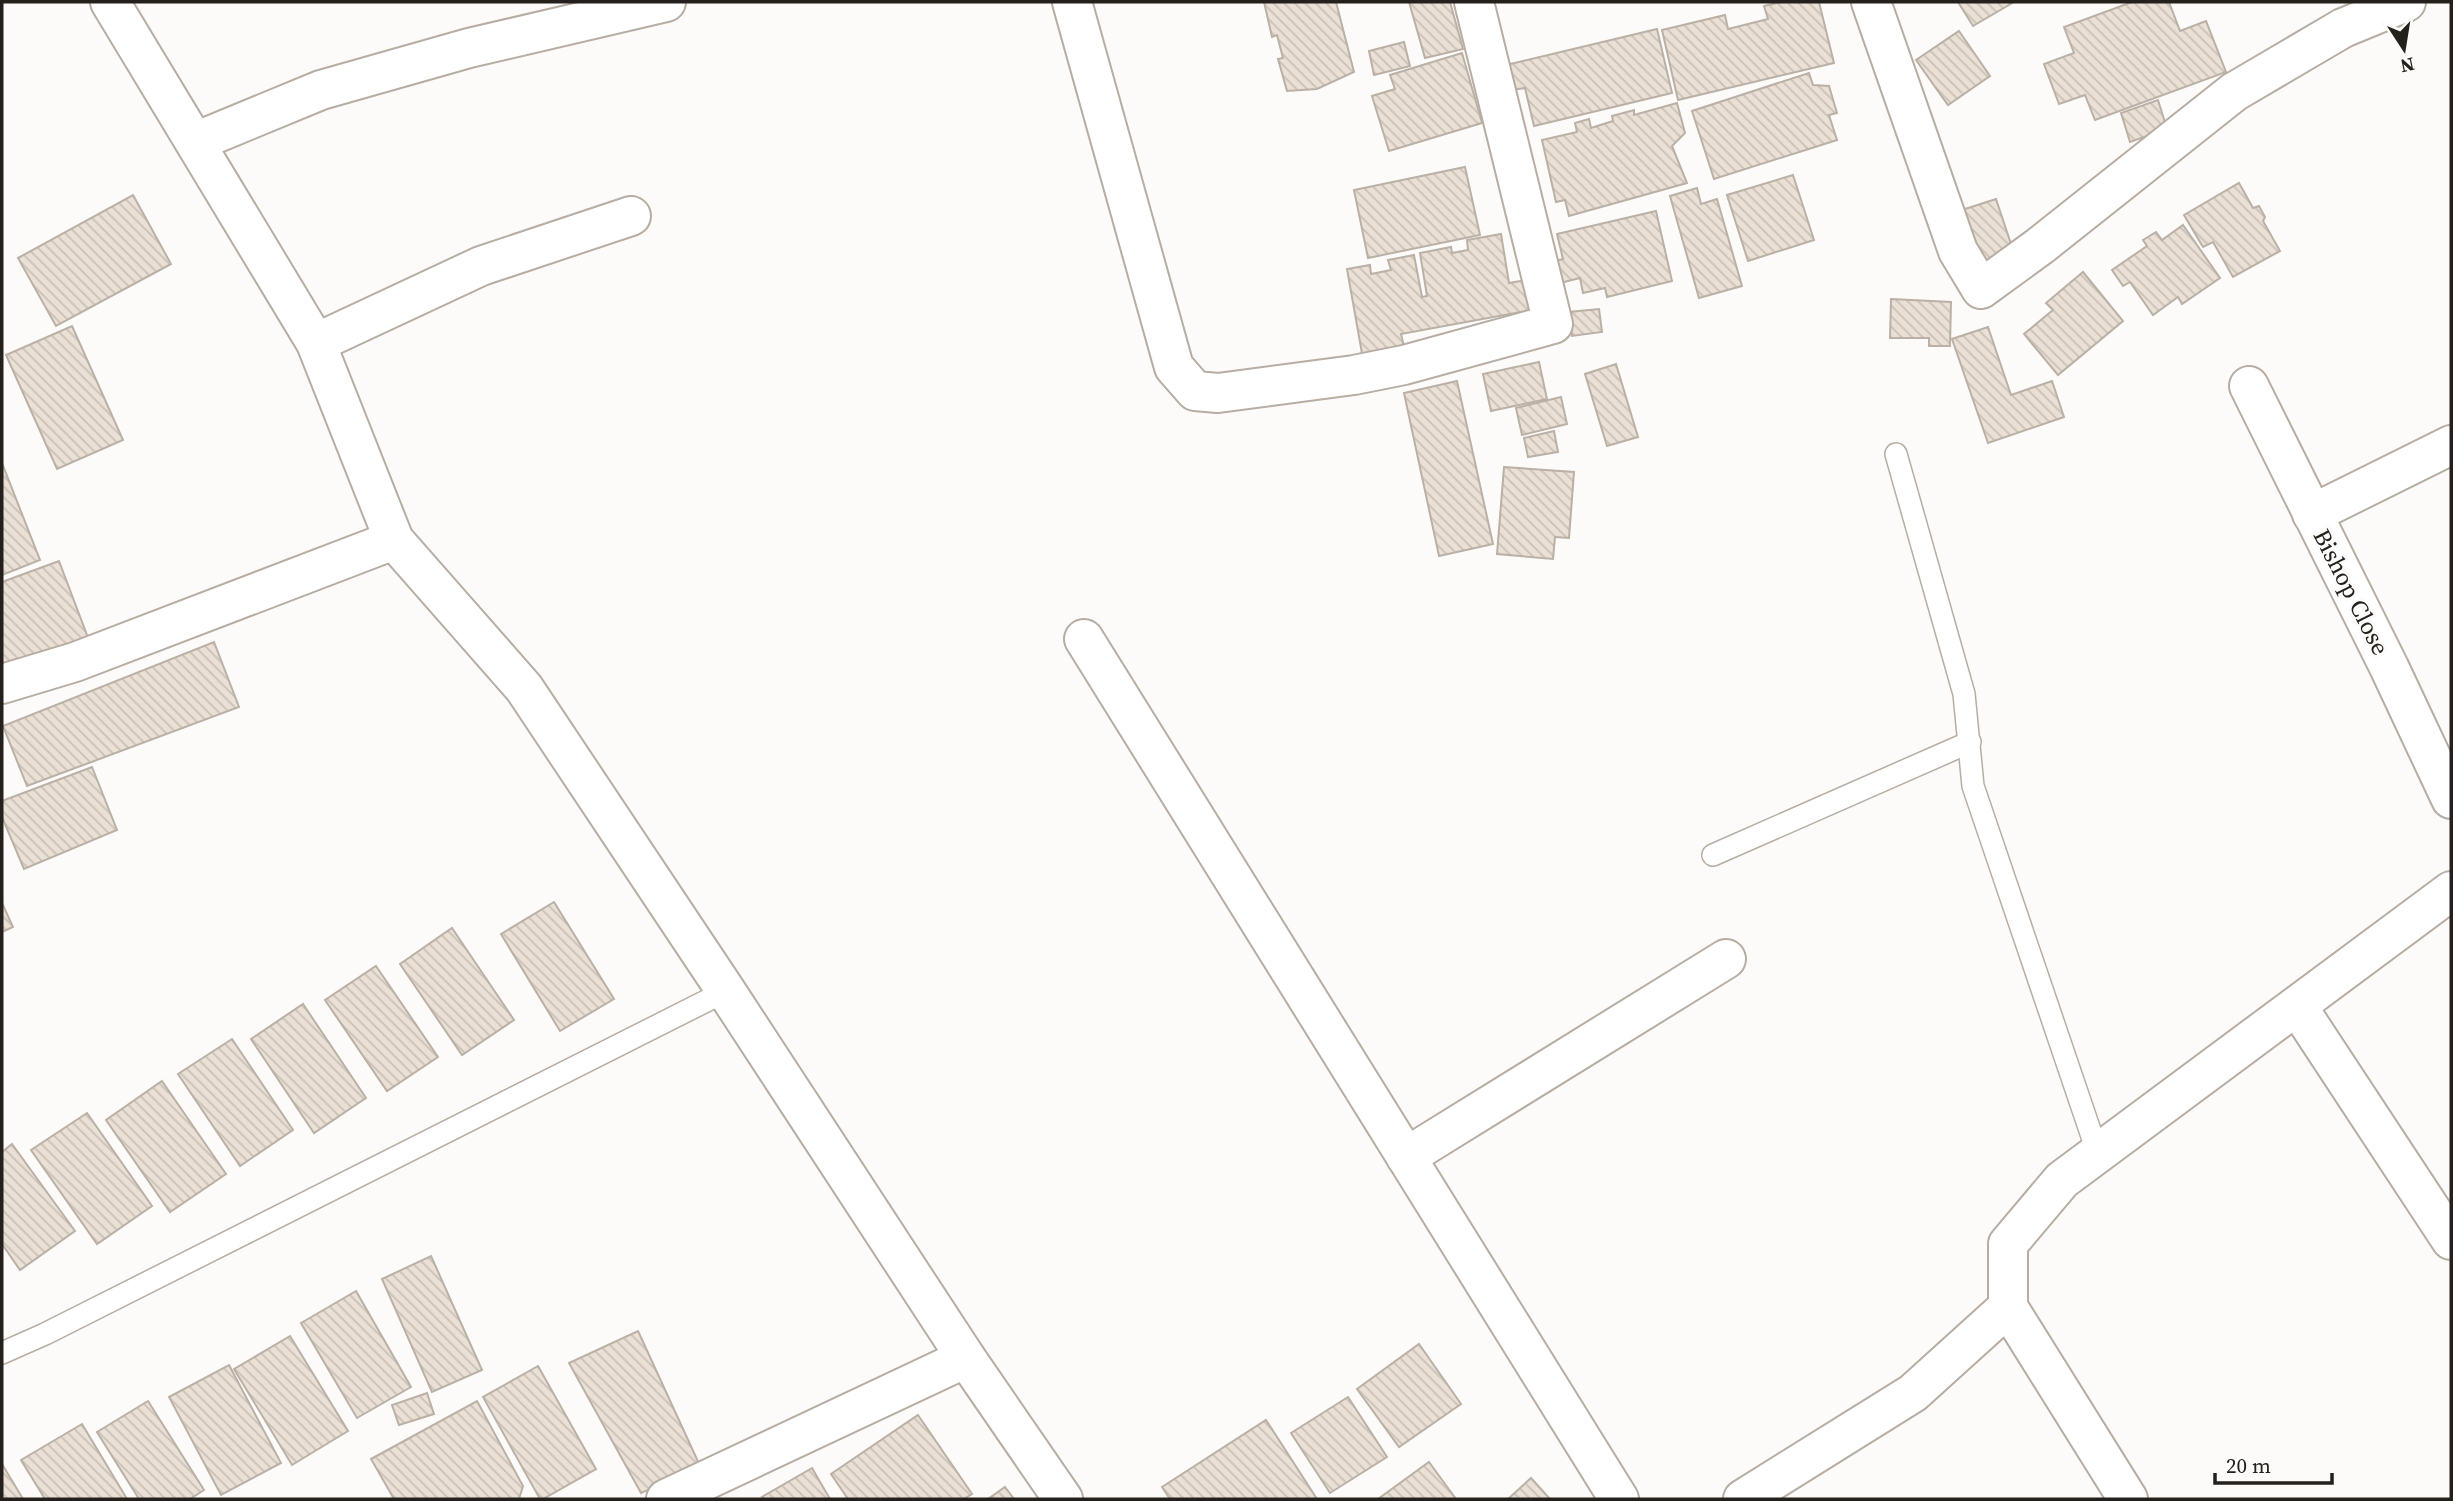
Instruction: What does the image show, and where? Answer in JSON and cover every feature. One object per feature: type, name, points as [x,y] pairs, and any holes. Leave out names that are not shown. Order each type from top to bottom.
[{"type":"street","points":[[110,2],[317,343],[394,540],[524,688],[966,1358],[1063,1499]]},
{"type":"street","points":[[195,142],[321,90],[469,48],[666,2]]},
{"type":"street","points":[[1072,2],[1174,367],[1195,391],[1218,393],[1404,366],[1553,324],[1474,2]]},
{"type":"street","points":[[1871,2],[1958,251],[1981,289],[2040,246],[2234,92],[2343,28],[2406,2]]},
{"type":"street","points":[[317,343],[481,266],[631,216]]},
{"type":"street","name":"Bishop Close","points":[[2249,386],[2389,667],[2451,799]]},
{"type":"street","points":[[2312,514],[2451,445]]},
{"type":"street","points":[[2,684],[75,662],[394,540]]},
{"type":"street","points":[[1084,639],[1619,1499]]},
{"type":"street","points":[[2128,1499],[2008,1307],[2008,1244],[2062,1180],[2451,891]]},
{"type":"street","points":[[1406,1157],[1726,959]]},
{"type":"street","points":[[2297,1006],[2451,1240]]},
{"type":"street","points":[[1743,1499],[1913,1392],[2008,1307]]},
{"type":"street","points":[[666,1499],[966,1358]]},
{"type":"lane","points":[[1896,454],[1964,694],[1973,786],[2098,1154]]},
{"type":"lane","points":[[1713,855],[1970,741]]},
{"type":"lane","points":[[2,1353],[117,1299],[726,991]]},
{"type":"building","points":[[1264,2],[1336,2],[1354,72],[1317,89],[1287,91],[1278,59],[1283,58],[1277,35],[1272,37]]},
{"type":"building","points":[[1409,2],[1450,2],[1463,49],[1425,58]]},
{"type":"building","points":[[1781,2],[1819,2],[1834,63],[1678,100],[1662,30],[1725,15],[1728,29],[1768,19],[1764,6]]},
{"type":"building","points":[[1958,2],[2014,2],[1973,26]]},
{"type":"building","points":[[2132,2],[2169,2],[2180,31],[2206,21],[2226,72],[2095,120],[2085,95],[2059,104],[2044,64],[2074,53],[2064,27]]},
{"type":"building","points":[[1657,29],[1672,93],[1534,126],[1525,88],[1512,90],[1506,65]]},
{"type":"building","points":[[1959,31],[1990,76],[1948,105],[1916,60]]},
{"type":"building","points":[[1404,42],[1410,66],[1374,75],[1369,51]]},
{"type":"building","points":[[1462,53],[1482,123],[1389,151],[1372,96],[1395,89],[1390,75]]},
{"type":"building","points":[[1809,73],[1813,85],[1829,86],[1837,113],[1829,115],[1837,140],[1714,179],[1692,111]]},
{"type":"building","points":[[2158,100],[2167,129],[2130,142],[2121,113]]},
{"type":"building","points":[[1677,103],[1685,133],[1672,146],[1687,183],[1569,216],[1565,200],[1556,202],[1542,140],[1577,132],[1575,123],[1589,119],[1591,128],[1613,121],[1612,116],[1634,110],[1634,115]]},
{"type":"building","points":[[1465,167],[1480,235],[1368,258],[1354,190]]},
{"type":"building","points":[[1793,175],[1814,240],[1748,261],[1727,195]]},
{"type":"building","points":[[2239,183],[2253,208],[2259,206],[2265,217],[2263,221],[2280,251],[2233,277],[2213,242],[2203,247],[2184,215]]},
{"type":"building","points":[[1697,188],[1701,204],[1717,199],[1742,286],[1699,298],[1670,196]]},
{"type":"building","points":[[133,195],[171,264],[56,326],[18,258]]},
{"type":"building","points":[[1996,199],[2015,256],[1980,267],[1962,210]]},
{"type":"building","points":[[1656,211],[1672,281],[1607,297],[1605,288],[1583,293],[1580,278],[1560,283],[1555,261],[1563,259],[1557,234]]},
{"type":"building","points":[[2183,225],[2220,278],[2182,304],[2178,297],[2153,315],[2130,282],[2123,286],[2112,270],[2147,246],[2143,240],[2156,232],[2162,240]]},
{"type":"building","points":[[1501,234],[1509,283],[1526,280],[1531,310],[1401,334],[1405,351],[1363,359],[1347,269],[1370,265],[1371,274],[1391,270],[1388,260],[1414,255],[1422,297],[1427,296],[1420,253],[1451,247],[1452,253],[1468,250],[1467,240]]},
{"type":"building","points":[[2083,272],[2123,321],[2058,375],[2024,334],[2053,310],[2046,303]]},
{"type":"building","points":[[1891,299],[1951,302],[1950,346],[1929,346],[1929,338],[1890,338]]},
{"type":"building","points":[[1599,309],[1602,332],[1572,336],[1569,312]]},
{"type":"building","points":[[72,326],[123,440],[57,469],[6,355]]},
{"type":"building","points":[[1988,327],[2011,395],[2052,381],[2064,417],[1988,443],[1952,339]]},
{"type":"building","points":[[1539,362],[1547,399],[1491,411],[1483,374]]},
{"type":"building","points":[[1616,364],[1638,437],[1607,446],[1585,374]]},
{"type":"building","points":[[1457,381],[1493,544],[1439,556],[1404,393]]},
{"type":"building","points":[[1561,397],[1567,424],[1522,435],[1516,408]]},
{"type":"building","points":[[1554,431],[1558,452],[1528,457],[1524,438]]},
{"type":"building","points":[[2,463],[40,560],[2,575]]},
{"type":"building","points":[[1504,467],[1574,472],[1569,538],[1555,537],[1553,559],[1497,554]]},
{"type":"building","points":[[59,561],[90,643],[7,676],[2,662],[2,582]]},
{"type":"building","points":[[214,642],[239,707],[27,786],[3,726]]},
{"type":"building","points":[[92,767],[117,830],[24,869],[2,817],[2,801]]},
{"type":"building","points":[[554,902],[614,999],[560,1031],[501,934]]},
{"type":"building","points":[[2,903],[13,927],[2,932]]},
{"type":"building","points":[[452,928],[514,1020],[462,1055],[400,964]]},
{"type":"building","points":[[376,966],[438,1057],[387,1091],[325,1000]]},
{"type":"building","points":[[303,1004],[366,1098],[314,1133],[251,1039]]},
{"type":"building","points":[[232,1039],[293,1130],[240,1166],[178,1074]]},
{"type":"building","points":[[162,1081],[226,1174],[170,1212],[106,1120]]},
{"type":"building","points":[[87,1113],[152,1206],[97,1244],[31,1150]]},
{"type":"building","points":[[12,1144],[75,1231],[20,1270],[2,1244],[2,1152]]},
{"type":"building","points":[[431,1256],[482,1370],[432,1392],[382,1279]]},
{"type":"building","points":[[356,1291],[411,1387],[357,1418],[301,1323]]},
{"type":"building","points":[[638,1331],[701,1468],[641,1493],[569,1363]]},
{"type":"building","points":[[290,1336],[348,1431],[292,1465],[234,1369]]},
{"type":"building","points":[[1419,1344],[1461,1404],[1399,1447],[1357,1389]]},
{"type":"building","points":[[229,1365],[281,1463],[221,1495],[169,1397]]},
{"type":"building","points":[[538,1366],[596,1469],[543,1499],[540,1499],[483,1397]]},
{"type":"building","points":[[427,1393],[434,1414],[399,1425],[392,1405]]},
{"type":"building","points":[[1348,1397],[1387,1457],[1330,1493],[1291,1433]]},
{"type":"building","points":[[148,1401],[204,1490],[190,1499],[139,1499],[97,1432]]},
{"type":"building","points":[[477,1401],[523,1486],[519,1499],[394,1499],[371,1459]]},
{"type":"building","points":[[918,1415],[972,1494],[964,1499],[848,1499],[831,1474]]},
{"type":"building","points":[[1266,1420],[1317,1499],[1170,1499],[1162,1487]]},
{"type":"building","points":[[82,1424],[127,1499],[45,1499],[21,1460]]},
{"type":"building","points":[[1429,1462],[1456,1499],[1378,1499]]},
{"type":"building","points":[[2,1464],[23,1499],[2,1499]]},
{"type":"building","points":[[812,1468],[830,1499],[762,1497]]},
{"type":"building","points":[[1531,1478],[1550,1499],[1508,1499]]},
{"type":"building","points":[[1005,1487],[1014,1499],[988,1499]]}]
